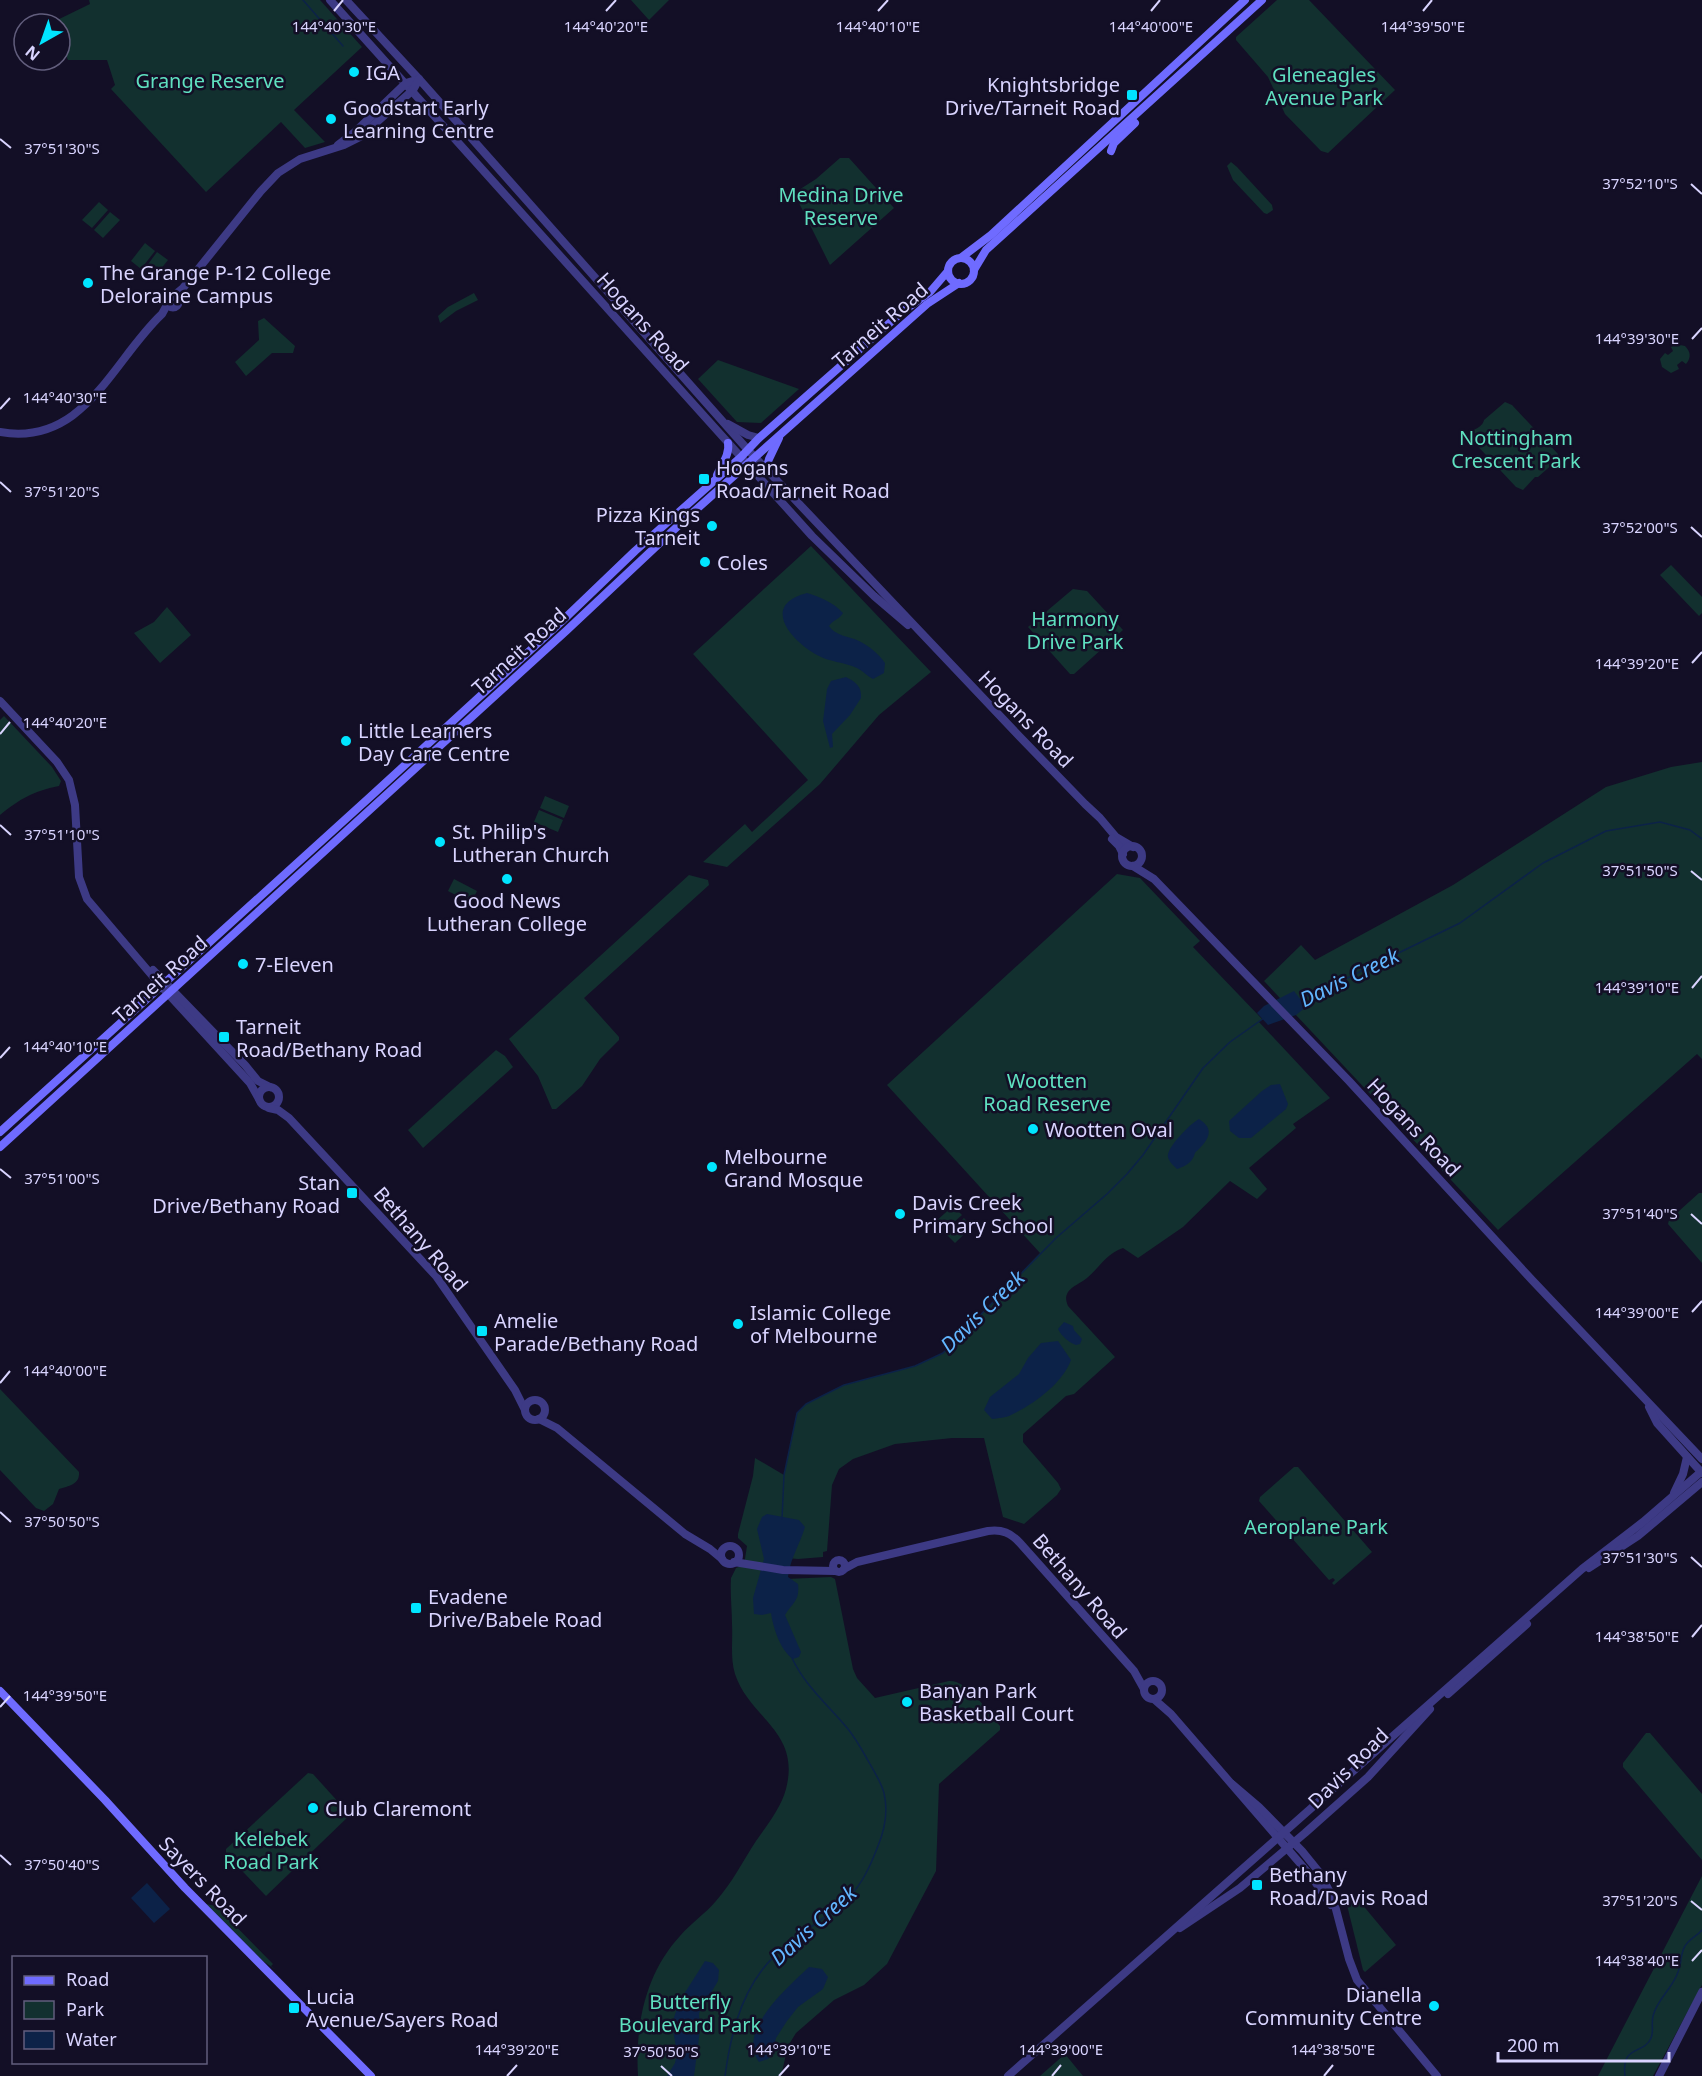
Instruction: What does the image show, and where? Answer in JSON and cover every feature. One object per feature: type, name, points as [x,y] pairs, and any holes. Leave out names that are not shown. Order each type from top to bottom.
[{"type":"main road","points":[[1245,0],[1175,71],[1144,107],[986,250],[974,270],[974,275],[969,280],[959,284],[951,279],[948,270],[952,261],[962,257],[991,235],[1095,138],[1175,71],[1208,49],[1262,0]]},
{"type":"main road","points":[[1111,151],[1114,143],[1137,121],[1144,107]]},
{"type":"main road","points":[[1095,138],[1102,145]]},
{"type":"main road","points":[[962,257],[970,261],[974,270]]},
{"type":"main road","name":"Tarneit Road","points":[[0,1133],[370,797],[759,438],[902,312],[930,292],[948,270]]},
{"type":"main road","name":"Tarneit Road","points":[[0,1147],[566,631],[680,524],[927,304],[959,284]]},
{"type":"main road","points":[[766,470],[781,435]]},
{"type":"main road","points":[[716,478],[729,450],[728,443]]},
{"type":"main road","points":[[0,1133],[11,1127],[45,1096],[54,1097]]},
{"type":"main road","name":"Sayers Road","points":[[0,1684],[15,1705]]},
{"type":"main road","name":"Sayers Road","points":[[0,1691],[185,1888],[371,2076]]},
{"type":"street","name":"Hogans Road","points":[[330,0],[812,536],[943,656]]},
{"type":"street","name":"Hogans Road","points":[[346,0],[766,470],[1118,839],[1133,846]]},
{"type":"street","points":[[0,432],[34,433],[57,426],[74,415],[89,402],[173,302],[278,172],[300,159],[344,145],[360,137],[406,83],[419,79]]},
{"type":"street","points":[[377,117],[413,90],[419,79]]},
{"type":"street","points":[[560,255],[569,248]]},
{"type":"street","points":[[722,420],[748,435],[759,438]]},
{"type":"street","points":[[789,493],[797,507],[815,527],[815,533],[812,536]]},
{"type":"street","points":[[861,583],[876,585]]},
{"type":"street","points":[[0,701],[57,762],[68,777],[75,805],[78,868],[83,892],[94,909],[250,1083],[262,1105],[269,1108],[277,1104],[280,1099],[278,1092],[255,1079],[170,992]]},
{"type":"street","name":"Hogans Road","points":[[1085,804],[1123,854]]},
{"type":"street","points":[[1133,846],[1140,850],[1142,858],[1133,866],[1125,862],[1123,854],[1127,848],[1133,846]]},
{"type":"street","name":"Hogans Road","points":[[1142,858],[1154,879],[1307,1038],[1702,1458]]},
{"type":"street","name":"Hogans Road","points":[[1133,866],[1154,879]]},
{"type":"street","points":[[259,1099],[261,1090],[270,1087]]},
{"type":"street","name":"Bethany Road","points":[[280,1099],[289,1118]]},
{"type":"street","name":"Bethany Road","points":[[269,1108],[278,1110],[289,1118],[430,1269],[515,1390],[525,1410]]},
{"type":"street","name":"Bethany Road","points":[[515,1390],[532,1400]]},
{"type":"street","points":[[557,1428],[540,1401],[532,1400],[527,1404],[525,1410],[530,1418],[539,1419],[557,1428],[685,1534],[728,1563],[802,1571],[834,1567],[840,1572],[845,1565],[842,1560],[836,1560],[834,1567]]},
{"type":"street","name":"Hogans Road","points":[[1645,1400],[1657,1423],[1702,1472]]},
{"type":"street","points":[[539,1419],[545,1410]]},
{"type":"street","points":[[1672,1497],[1683,1474],[1687,1457]]},
{"type":"street","name":"Davis Road","points":[[1008,2076],[1604,1550],[1643,1522],[1702,1472]]},
{"type":"street","name":"Davis Road","points":[[1571,1581],[1638,1536],[1702,1482]]},
{"type":"street","points":[[1694,1489],[1702,1492]]},
{"type":"street","name":"Bethany Road","points":[[844,1569],[857,1562],[988,1531],[1005,1532],[1020,1543],[1134,1671],[1144,1689]]},
{"type":"street","points":[[710,1549],[732,1546],[753,1564]]},
{"type":"street","points":[[722,1559],[723,1549]]},
{"type":"street","points":[[734,1562],[738,1558],[738,1552]]},
{"type":"street","name":"Bethany Road","points":[[842,1560],[857,1562]]},
{"type":"street","name":"Davis Road","points":[[1162,1941],[1240,1888],[1290,1846],[1360,1784],[1429,1710],[1518,1633],[1545,1604]]},
{"type":"street","name":"Bethany Road","points":[[1134,1671],[1153,1681]]},
{"type":"street","points":[[1171,1714],[1160,1684],[1153,1681],[1147,1683],[1144,1689],[1148,1698],[1155,1700],[1171,1714],[1290,1846],[1317,1883],[1337,1917],[1349,1959],[1361,1988],[1437,2076]]},
{"type":"street","points":[[1155,1700],[1162,1694]]},
{"type":"street","points":[[1659,2076],[1702,1992]]},
{"type":"green space","name":"Grange Reserve","points":[[89,0],[320,0],[362,47],[294,110],[325,142],[305,148],[281,122],[206,192],[111,89],[115,85],[107,60],[72,60],[72,13],[90,4]]},
{"type":"green space","points":[[631,0],[669,0],[649,20]]},
{"type":"green space","name":"Gleneagles Avenue Park","points":[[1277,0],[1309,0],[1395,90],[1328,153],[1321,151],[1285,114],[1268,77],[1236,40],[1236,37]]},
{"type":"green space","name":"Medina Drive Reserve","points":[[840,158],[849,158],[894,208],[830,265],[794,193],[816,179]]},
{"type":"green space","points":[[1231,162],[1272,205],[1273,210],[1267,214],[1264,213],[1233,180],[1227,166]]},
{"type":"green space","points":[[99,202],[108,210],[92,228],[82,220]]},
{"type":"green space","points":[[110,212],[120,220],[103,238],[94,230]]},
{"type":"green space","points":[[145,243],[155,251],[141,269],[131,261]]},
{"type":"green space","points":[[157,252],[168,260],[153,279],[143,271]]},
{"type":"green space","points":[[474,293],[478,300],[456,311],[440,323],[438,316],[448,307]]},
{"type":"green space","points":[[264,318],[295,346],[293,353],[272,353],[246,376],[235,362],[259,340],[258,321]]},
{"type":"green space","points":[[1675,344],[1685,346],[1690,357],[1686,364],[1682,361],[1677,365],[1679,369],[1671,373],[1662,367],[1660,359],[1665,353],[1668,355],[1673,351],[1671,347]]},
{"type":"green space","points":[[718,360],[799,389],[761,423],[737,422],[698,379]]},
{"type":"green space","name":"Nottingham Crescent Park","points":[[1505,402],[1512,405],[1558,454],[1556,461],[1538,477],[1535,477],[1523,490],[1516,487],[1470,438],[1471,431],[1481,426],[1484,420]]},
{"type":"green space","points":[[811,546],[931,672],[879,715],[820,784],[727,867],[703,862],[745,824],[752,832],[808,780],[693,654]]},
{"type":"green space","points":[[1671,565],[1702,597],[1702,613],[1699,616],[1660,575]]},
{"type":"green space","name":"Harmony Drive Park","points":[[1073,589],[1087,591],[1123,630],[1074,674],[1070,674],[1028,627]]},
{"type":"green space","points":[[167,607],[191,635],[160,663],[134,633],[154,622]]},
{"type":"green space","points":[[4,716],[52,767],[61,781],[59,786],[27,796],[0,815],[0,720]]},
{"type":"green space","points":[[1702,762],[1702,1059],[1697,1054],[1498,1230],[1264,981],[1301,945],[1315,960],[1453,885],[1606,787],[1671,767]]},
{"type":"green space","points":[[545,796],[569,806],[564,818],[540,808]]},
{"type":"green space","points":[[539,810],[563,820],[558,832],[534,822]]},
{"type":"green space","points":[[1117,874],[1140,878],[1200,941],[1193,947],[1262,1019],[1259,1022],[1330,1098],[1293,1124],[1296,1128],[1249,1168],[1267,1189],[1257,1199],[1230,1181],[1183,1227],[1138,1258],[1123,1248],[1108,1257],[1087,1278],[1068,1292],[1066,1299],[1068,1306],[1115,1357],[1074,1394],[1066,1396],[1023,1434],[1023,1442],[1061,1489],[1024,1524],[1003,1517],[984,1438],[952,1438],[895,1444],[853,1459],[839,1469],[832,1485],[827,1551],[823,1552],[823,1557],[798,1559],[776,1557],[786,1579],[831,1577],[835,1579],[853,1669],[857,1678],[875,1698],[949,1681],[956,1682],[977,1698],[1000,1726],[1000,1730],[939,1784],[936,1871],[887,1964],[864,1985],[834,2000],[796,2033],[788,2046],[781,2076],[638,2076],[638,2038],[641,2020],[658,1967],[680,1936],[712,1906],[727,1887],[777,1810],[786,1789],[789,1769],[786,1753],[772,1727],[742,1689],[735,1674],[733,1661],[731,1578],[736,1568],[744,1565],[747,1546],[738,1538],[738,1534],[753,1476],[755,1458],[784,1475],[797,1413],[806,1404],[844,1385],[915,1366],[943,1353],[1040,1253],[887,1085]]},
{"type":"green space","points":[[689,875],[708,880],[709,885],[584,998],[619,1037],[619,1040],[600,1059],[582,1086],[556,1109],[552,1109],[538,1076],[509,1039]]},
{"type":"green space","points":[[454,879],[477,891],[471,903],[448,891]]},
{"type":"green space","points":[[496,1050],[505,1056],[513,1067],[423,1148],[408,1130]]},
{"type":"green space","points":[[1699,1193],[1702,1193],[1702,1263],[1668,1224],[1669,1220]]},
{"type":"green space","points":[[953,1206],[962,1215],[944,1231],[935,1222]]},
{"type":"green space","points":[[964,1218],[972,1227],[955,1243],[946,1234]]},
{"type":"green space","points":[[0,1389],[79,1472],[78,1480],[70,1486],[59,1489],[53,1504],[44,1511],[36,1508],[0,1470]]},
{"type":"green space","name":"Aeroplane Park","points":[[1294,1467],[1298,1467],[1372,1552],[1334,1585],[1332,1583],[1335,1580],[1333,1578],[1329,1580],[1259,1501],[1260,1497]]},
{"type":"green space","points":[[1646,1733],[1650,1733],[1702,1794],[1702,1860],[1623,1767],[1623,1763]]},
{"type":"green space","name":"Kelebek Road Park","points":[[308,1773],[313,1774],[350,1815],[266,1896],[226,1854],[226,1849]]},
{"type":"green space","points":[[1702,1876],[1702,1985],[1653,2076],[1598,2076]]},
{"type":"green space","points":[[1356,1897],[1396,1945],[1365,1972],[1347,1905]]},
{"type":"green space","points":[[206,1904],[216,1906],[273,1964],[271,1966],[276,1970],[263,1961]]},
{"type":"green space","points":[[1065,2054],[1083,2076],[1040,2076]]},
{"type":"water","points":[[807,593],[826,600],[843,613],[829,626],[835,632],[859,641],[873,650],[885,663],[884,673],[873,679],[857,668],[817,655],[798,641],[785,623],[783,614],[785,606],[793,599]]},
{"type":"water","points":[[846,677],[858,685],[861,698],[850,715],[832,734],[833,747],[830,748],[823,721],[827,689],[831,681]]},
{"type":"water","points":[[1294,991],[1306,1007],[1296,1015],[1268,1025],[1257,1013],[1264,1006]]},
{"type":"water","points":[[1280,1084],[1288,1104],[1286,1109],[1251,1138],[1239,1138],[1230,1131],[1229,1121],[1262,1091],[1271,1085]]},
{"type":"water","points":[[1199,1119],[1209,1130],[1209,1134],[1190,1162],[1177,1169],[1169,1161],[1168,1153],[1190,1125]]},
{"type":"water","points":[[1064,1322],[1073,1326],[1082,1339],[1080,1344],[1074,1344],[1061,1334],[1058,1329]]},
{"type":"water","points":[[1058,1341],[1071,1360],[1061,1377],[1029,1405],[1009,1416],[992,1419],[984,1410],[990,1397],[1019,1374],[1028,1358],[1041,1343]]},
{"type":"water","points":[[767,1514],[799,1520],[805,1527],[788,1577],[798,1584],[797,1598],[785,1615],[801,1652],[799,1657],[793,1659],[781,1644],[771,1613],[754,1614],[753,1598],[764,1559],[757,1529],[762,1517]]},
{"type":"water","points":[[147,1883],[170,1909],[154,1923],[131,1898]]},
{"type":"water","points":[[705,1961],[713,1963],[719,1970],[718,1981],[699,2013],[700,2030],[694,2076],[667,2076],[675,2063],[677,2053],[672,2024],[679,2002]]},
{"type":"water","points":[[809,1967],[822,1969],[828,1977],[823,1989],[798,2007],[776,2038],[772,2054],[768,2059],[759,2062],[754,2050],[754,2037],[759,2024],[778,1998]]},
{"type":"waterway","points":[[303,0],[343,46]]},
{"type":"waterway","name":"Davis Creek","points":[[1300,999],[1460,923],[1543,863],[1606,831],[1660,822],[1690,830],[1702,839]]},
{"type":"waterway","name":"Davis Creek","points":[[782,1519],[784,1475],[797,1413],[806,1404],[844,1385],[915,1366],[943,1353],[1056,1238],[1127,1174],[1143,1155],[1203,1068],[1230,1042],[1264,1018]]},
{"type":"waterway","name":"Davis Creek","points":[[725,2076],[737,2020],[754,1982],[771,1959],[854,1892],[872,1860],[885,1820],[885,1799],[878,1778],[854,1737],[810,1687],[792,1658]]},
{"type":"waterway","points":[[1625,2076],[1626,2059],[1648,2043],[1651,2038],[1655,2010],[1676,1978],[1685,1946],[1702,1930]]},
{"type":"place","name":"IGA","points":[[354,72]]},
{"type":"place","name":"Knightsbridge Drive/Tarneit Road","points":[[1132,95]]},
{"type":"place","name":"Goodstart Early Learning Centre","points":[[331,119]]},
{"type":"place","name":"The Grange P-12 College Deloraine Campus","points":[[88,283]]},
{"type":"place","name":"Hogans Road/Tarneit Road","points":[[704,479]]},
{"type":"place","name":"Pizza Kings Tarneit","points":[[712,526]]},
{"type":"place","name":"Coles","points":[[705,562]]},
{"type":"place","name":"Little Learners Day Care Centre","points":[[346,741]]},
{"type":"place","name":"St. Philip's Lutheran Church","points":[[440,842]]},
{"type":"place","name":"Good News Lutheran College","points":[[507,879]]},
{"type":"place","name":"7-Eleven","points":[[243,964]]},
{"type":"place","name":"Tarneit Road/Bethany Road","points":[[224,1037]]},
{"type":"place","name":"Wootten Oval","points":[[1033,1129]]},
{"type":"place","name":"Melbourne Grand Mosque","points":[[712,1167]]},
{"type":"place","name":"Stan Drive/Bethany Road","points":[[352,1193]]},
{"type":"place","name":"Davis Creek Primary School","points":[[900,1214]]},
{"type":"place","name":"Islamic College of Melbourne","points":[[738,1324]]},
{"type":"place","name":"Amelie Parade/Bethany Road","points":[[482,1331]]},
{"type":"place","name":"Evadene Drive/Babele Road","points":[[416,1608]]},
{"type":"place","name":"Banyan Park Basketball Court","points":[[907,1702]]},
{"type":"place","name":"Club Claremont","points":[[313,1808]]},
{"type":"place","name":"Bethany Road/Davis Road","points":[[1257,1885]]},
{"type":"place","name":"Dianella Community Centre","points":[[1434,2006]]},
{"type":"place","name":"Lucia Avenue/Sayers Road","points":[[294,2008]]},
{"type":"park label","name":"Wootten Road Reserve","points":[[1047,1092]]},
{"type":"park label","name":"Butterfly Boulevard Park","points":[[690,2012]]}]
